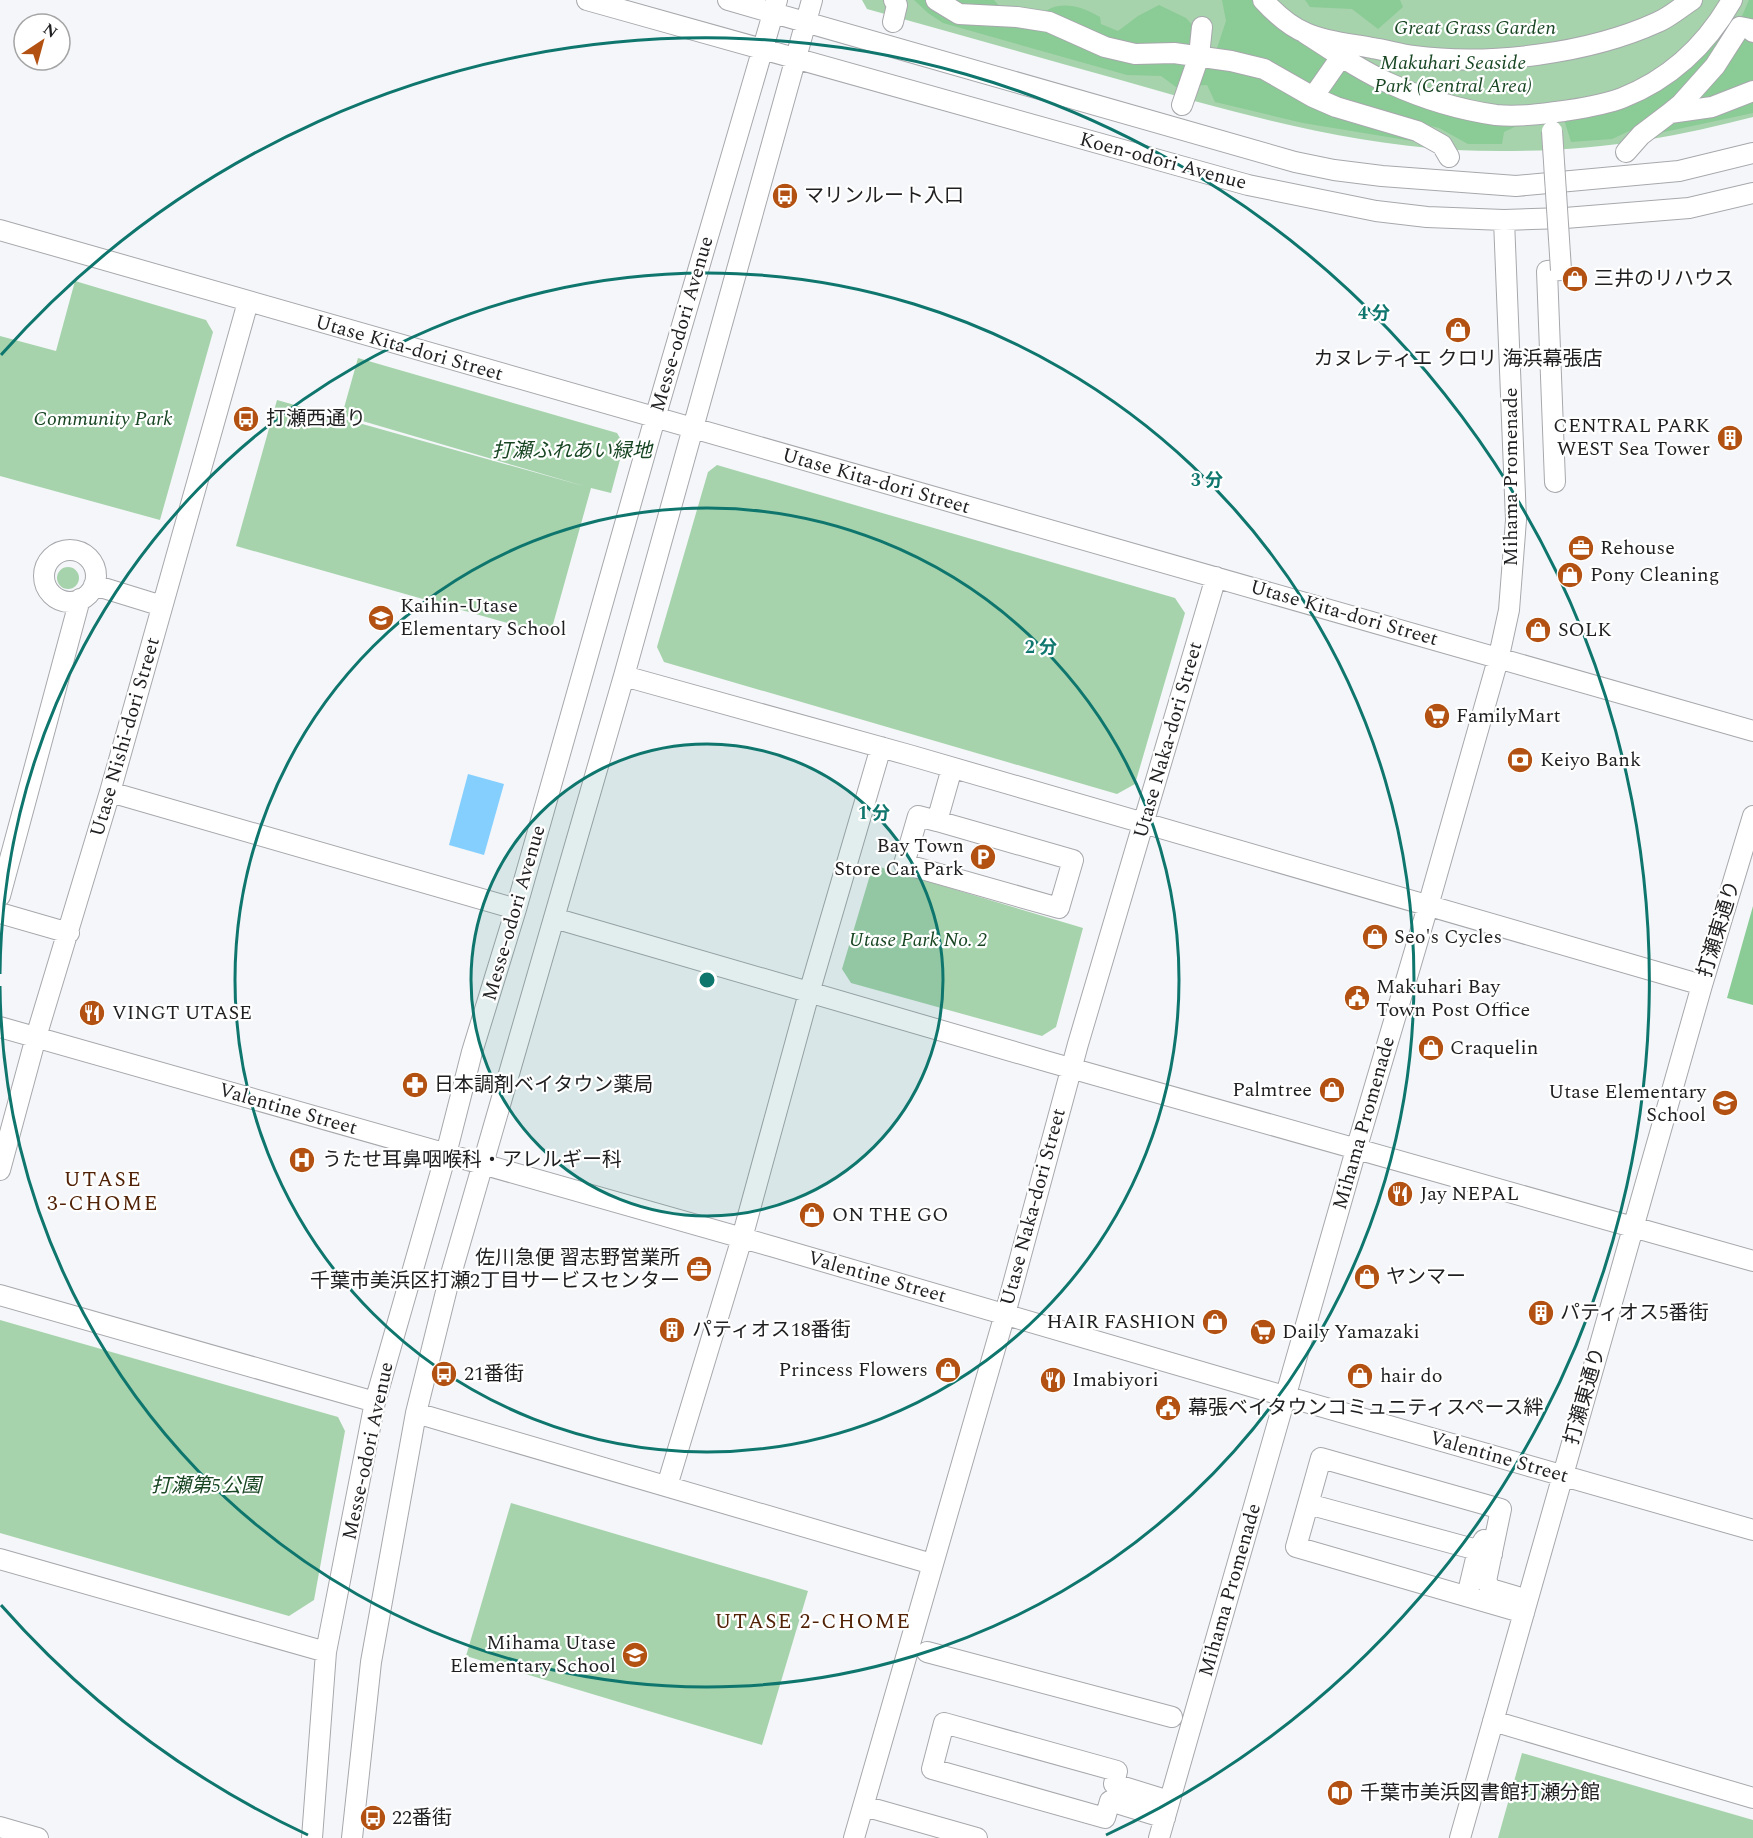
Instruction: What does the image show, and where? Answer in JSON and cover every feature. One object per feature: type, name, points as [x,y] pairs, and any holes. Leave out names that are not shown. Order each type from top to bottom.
[{"type":"street","name":"Koen-odori Avenue","points":[[587,0],[1237,182],[1376,211],[1427,217],[1504,220],[1565,218],[1689,208],[1753,193]]},
{"type":"street","name":"Koen-odori Avenue","points":[[728,0],[775,6],[806,22],[1275,157],[1334,170],[1431,181],[1516,186],[1679,171],[1753,153]]},
{"type":"street","name":"Messe-odori Avenue","points":[[352,1838],[371,1662],[416,1413],[447,1288],[624,676],[812,0]]},
{"type":"street","points":[[893,22],[897,5],[894,0]]},
{"type":"street","points":[[936,0],[959,14],[1017,17],[1049,22],[1105,47],[1135,54],[1174,53],[1232,61],[1264,69],[1313,97],[1417,131],[1442,145],[1449,157]]},
{"type":"street","points":[[1263,0],[1276,12],[1341,57],[1390,84],[1448,104],[1497,115],[1520,116],[1551,115],[1600,104],[1620,99],[1644,88],[1678,66],[1695,51],[1723,16],[1732,0]]},
{"type":"street","points":[[1305,33],[1327,40],[1412,56],[1478,59],[1527,56],[1570,50],[1623,35],[1659,22],[1692,0]]},
{"type":"street","name":"Messe-odori Avenue","points":[[312,1838],[326,1652],[375,1402],[446,1154],[472,1052],[516,909],[654,418],[775,6]]},
{"type":"street","points":[[1182,105],[1199,56],[1202,27]]},
{"type":"street","points":[[1626,152],[1641,135],[1670,113],[1695,89],[1715,66],[1732,36],[1740,27],[1753,32]]},
{"type":"street","points":[[1313,97],[1341,57]]},
{"type":"street","points":[[1670,113],[1712,107],[1753,91]]},
{"type":"street","points":[[1551,115],[1561,270],[1547,271],[1555,482]]},
{"type":"street","name":"Mihama Promenade","points":[[1159,1838],[1428,906],[1499,656],[1509,610],[1516,520],[1504,220]]},
{"type":"street","name":"Utase Kita-dori Street","points":[[0,230],[692,429],[1499,656],[1753,731]]},
{"type":"street","name":"Utase Nishi-dori Street","points":[[0,1170],[36,1037],[110,792],[248,302]]},
{"type":"street","name":"Utase Naka-dori Street","points":[[854,1838],[1005,1314],[1071,1068],[1216,577]]},
{"type":"street","points":[[0,896],[87,592],[162,606]]},
{"type":"street","points":[[624,676],[881,747],[1702,986]]},
{"type":"street","points":[[667,1486],[742,1238],[809,993],[881,747]]},
{"type":"street","points":[[932,820],[947,766]]},
{"type":"street","points":[[110,792],[516,909]]},
{"type":"street","points":[[918,816],[932,820],[1072,860],[1059,908],[904,864],[918,816]]},
{"type":"street","name":"打瀬東通り","points":[[1460,1838],[1702,986],[1753,816]]},
{"type":"street","points":[[0,914],[69,933]]},
{"type":"street","points":[[554,918],[1356,1150],[1753,1262]]},
{"type":"street","name":"Valentine Street","points":[[0,1027],[742,1238],[1753,1530]]},
{"type":"street","points":[[0,1295],[375,1402]]},
{"type":"street","points":[[416,1413],[932,1564]]},
{"type":"street","points":[[1467,1596],[1501,1509],[1321,1458],[1296,1546],[1467,1596],[1526,1606]]},
{"type":"street","points":[[1308,1504],[1485,1552]]},
{"type":"street","points":[[1485,1552],[1487,1585],[1526,1606]]},
{"type":"street","points":[[0,1559],[326,1652]]},
{"type":"street","points":[[927,1652],[1172,1717]]},
{"type":"street","points":[[1493,1721],[1753,1798]]},
{"type":"street","points":[[944,1723],[1117,1771],[1112,1792],[1105,1818],[932,1769],[944,1723]]},
{"type":"street","points":[[1112,1792],[1167,1810]]},
{"type":"street","points":[[864,1806],[977,1838]]},
{"type":"street","points":[[0,1827],[38,1838]]},
{"type":"green space","name":"Makuhari Seaside Park (Central Area)","points":[[862,0],[1753,0],[1753,117],[1659,138],[1575,148],[1479,151],[1412,146],[1326,133],[1200,103],[867,9]]},
{"type":"green space","points":[[914,0],[994,0],[1001,8],[1040,15],[1053,7],[1076,7],[1100,17],[1101,24],[1118,31],[1138,16],[1159,5],[1186,18],[1199,32],[1190,43],[1202,64],[1215,54],[1226,21],[1222,0],[1262,0],[1404,94],[1529,120],[1504,132],[1502,144],[1468,144],[1439,128],[1422,124],[1430,144],[1303,123],[1215,102],[1207,85],[1176,87],[1161,76],[1127,75],[943,23]]},
{"type":"green space","points":[[1305,0],[1400,0],[1403,7],[1378,29],[1352,9],[1310,7]]},
{"type":"green space","points":[[1749,0],[1753,0],[1753,113],[1650,135],[1651,121],[1612,139],[1571,142],[1563,116],[1679,75],[1733,17],[1742,16]]},
{"type":"green space","name":"Community Park","points":[[75,281],[206,320],[213,332],[160,520],[0,476],[0,336],[56,351]]},
{"type":"green space","name":"打瀬ふれあい緑地","points":[[358,358],[617,433],[624,445],[611,493],[591,488],[550,635],[236,546],[277,400],[587,487],[342,415]]},
{"type":"green space","points":[[717,465],[1175,598],[1185,613],[1135,784],[1117,794],[664,662],[657,647],[708,472]]},
{"type":"green space","points":[[68,567],[76,570],[79,578],[76,586],[68,589],[60,586],[57,578],[60,570]]},
{"type":"green space","name":"Utase Park No. 2","points":[[873,865],[1083,928],[1056,1027],[1042,1036],[851,983],[842,969]]},
{"type":"green space","points":[[1753,906],[1753,1005],[1727,998]]},
{"type":"green space","name":"打瀬第5公園","points":[[0,1320],[338,1417],[345,1431],[314,1600],[289,1616],[0,1533]]},
{"type":"green space","points":[[511,1503],[808,1591],[762,1745],[466,1656]]},
{"type":"green space","points":[[1522,1753],[1753,1820],[1753,1838],[1498,1838]]},
{"type":"water","points":[[468,774],[504,784],[484,855],[449,845]]},
{"type":"place","name":"マリンルート入口","points":[[785,196]]},
{"type":"place","name":"三井のリハウス","points":[[1575,279]]},
{"type":"place","name":"カヌレティエ クロリ 海浜幕張店","points":[[1458,330]]},
{"type":"place","name":"打瀬西通り","points":[[246,419]]},
{"type":"place","name":"CENTRAL PARK WEST Sea Tower","points":[[1730,438]]},
{"type":"place","name":"Rehouse","points":[[1581,548]]},
{"type":"place","name":"Pony Cleaning","points":[[1570,575]]},
{"type":"place","name":"Kaihin-Utase Elementary School","points":[[381,618]]},
{"type":"place","name":"SOLK","points":[[1538,630]]},
{"type":"place","name":"FamilyMart","points":[[1437,716]]},
{"type":"place","name":"Keiyo Bank","points":[[1520,760]]},
{"type":"place","name":"Bay Town Store Car Park","points":[[983,857]]},
{"type":"place","name":"Seo's Cycles","points":[[1375,937]]},
{"type":"place","name":"Makuhari Bay Town Post Office","points":[[1357,998]]},
{"type":"place","name":"VINGT UTASE","points":[[92,1013]]},
{"type":"place","name":"Craquelin","points":[[1431,1048]]},
{"type":"place","name":"日本調剤ベイタウン薬局","points":[[415,1085]]},
{"type":"place","name":"Palmtree","points":[[1332,1090]]},
{"type":"place","name":"Utase Elementary School","points":[[1725,1103]]},
{"type":"place","name":"うたせ耳鼻咽喉科・アレルギー科","points":[[302,1160]]},
{"type":"place","name":"Jay NEPAL","points":[[1400,1194]]},
{"type":"place","name":"ON THE GO","points":[[812,1215]]},
{"type":"place","name":"佐川急便 習志野営業所 千葉市美浜区打瀬2丁目サービスセンター","points":[[699,1269]]},
{"type":"place","name":"ヤンマー","points":[[1367,1277]]},
{"type":"place","name":"パティオス5番街","points":[[1541,1313]]},
{"type":"place","name":"HAIR FASHION","points":[[1215,1322]]},
{"type":"place","name":"パティオス18番街","points":[[672,1330]]},
{"type":"place","name":"Daily Yamazaki","points":[[1263,1332]]},
{"type":"place","name":"Princess Flowers","points":[[948,1370]]},
{"type":"place","name":"21番街","points":[[444,1374]]},
{"type":"place","name":"hair do","points":[[1360,1376]]},
{"type":"place","name":"Imabiyori","points":[[1053,1380]]},
{"type":"place","name":"幕張ベイタウンコミュニティスペース絆","points":[[1168,1408]]},
{"type":"place","name":"Mihama Utase Elementary School","points":[[635,1655]]},
{"type":"place","name":"千葉市美浜図書館打瀬分館","points":[[1340,1793]]},
{"type":"place","name":"22番街","points":[[373,1818]]},
{"type":"district","name":"UTASE 3-CHOME","points":[[103,1192]]},
{"type":"district","name":"UTASE 2-CHOME","points":[[813,1622]]},
{"type":"park label","name":"Great Grass Garden","points":[[1475,28]]}]
